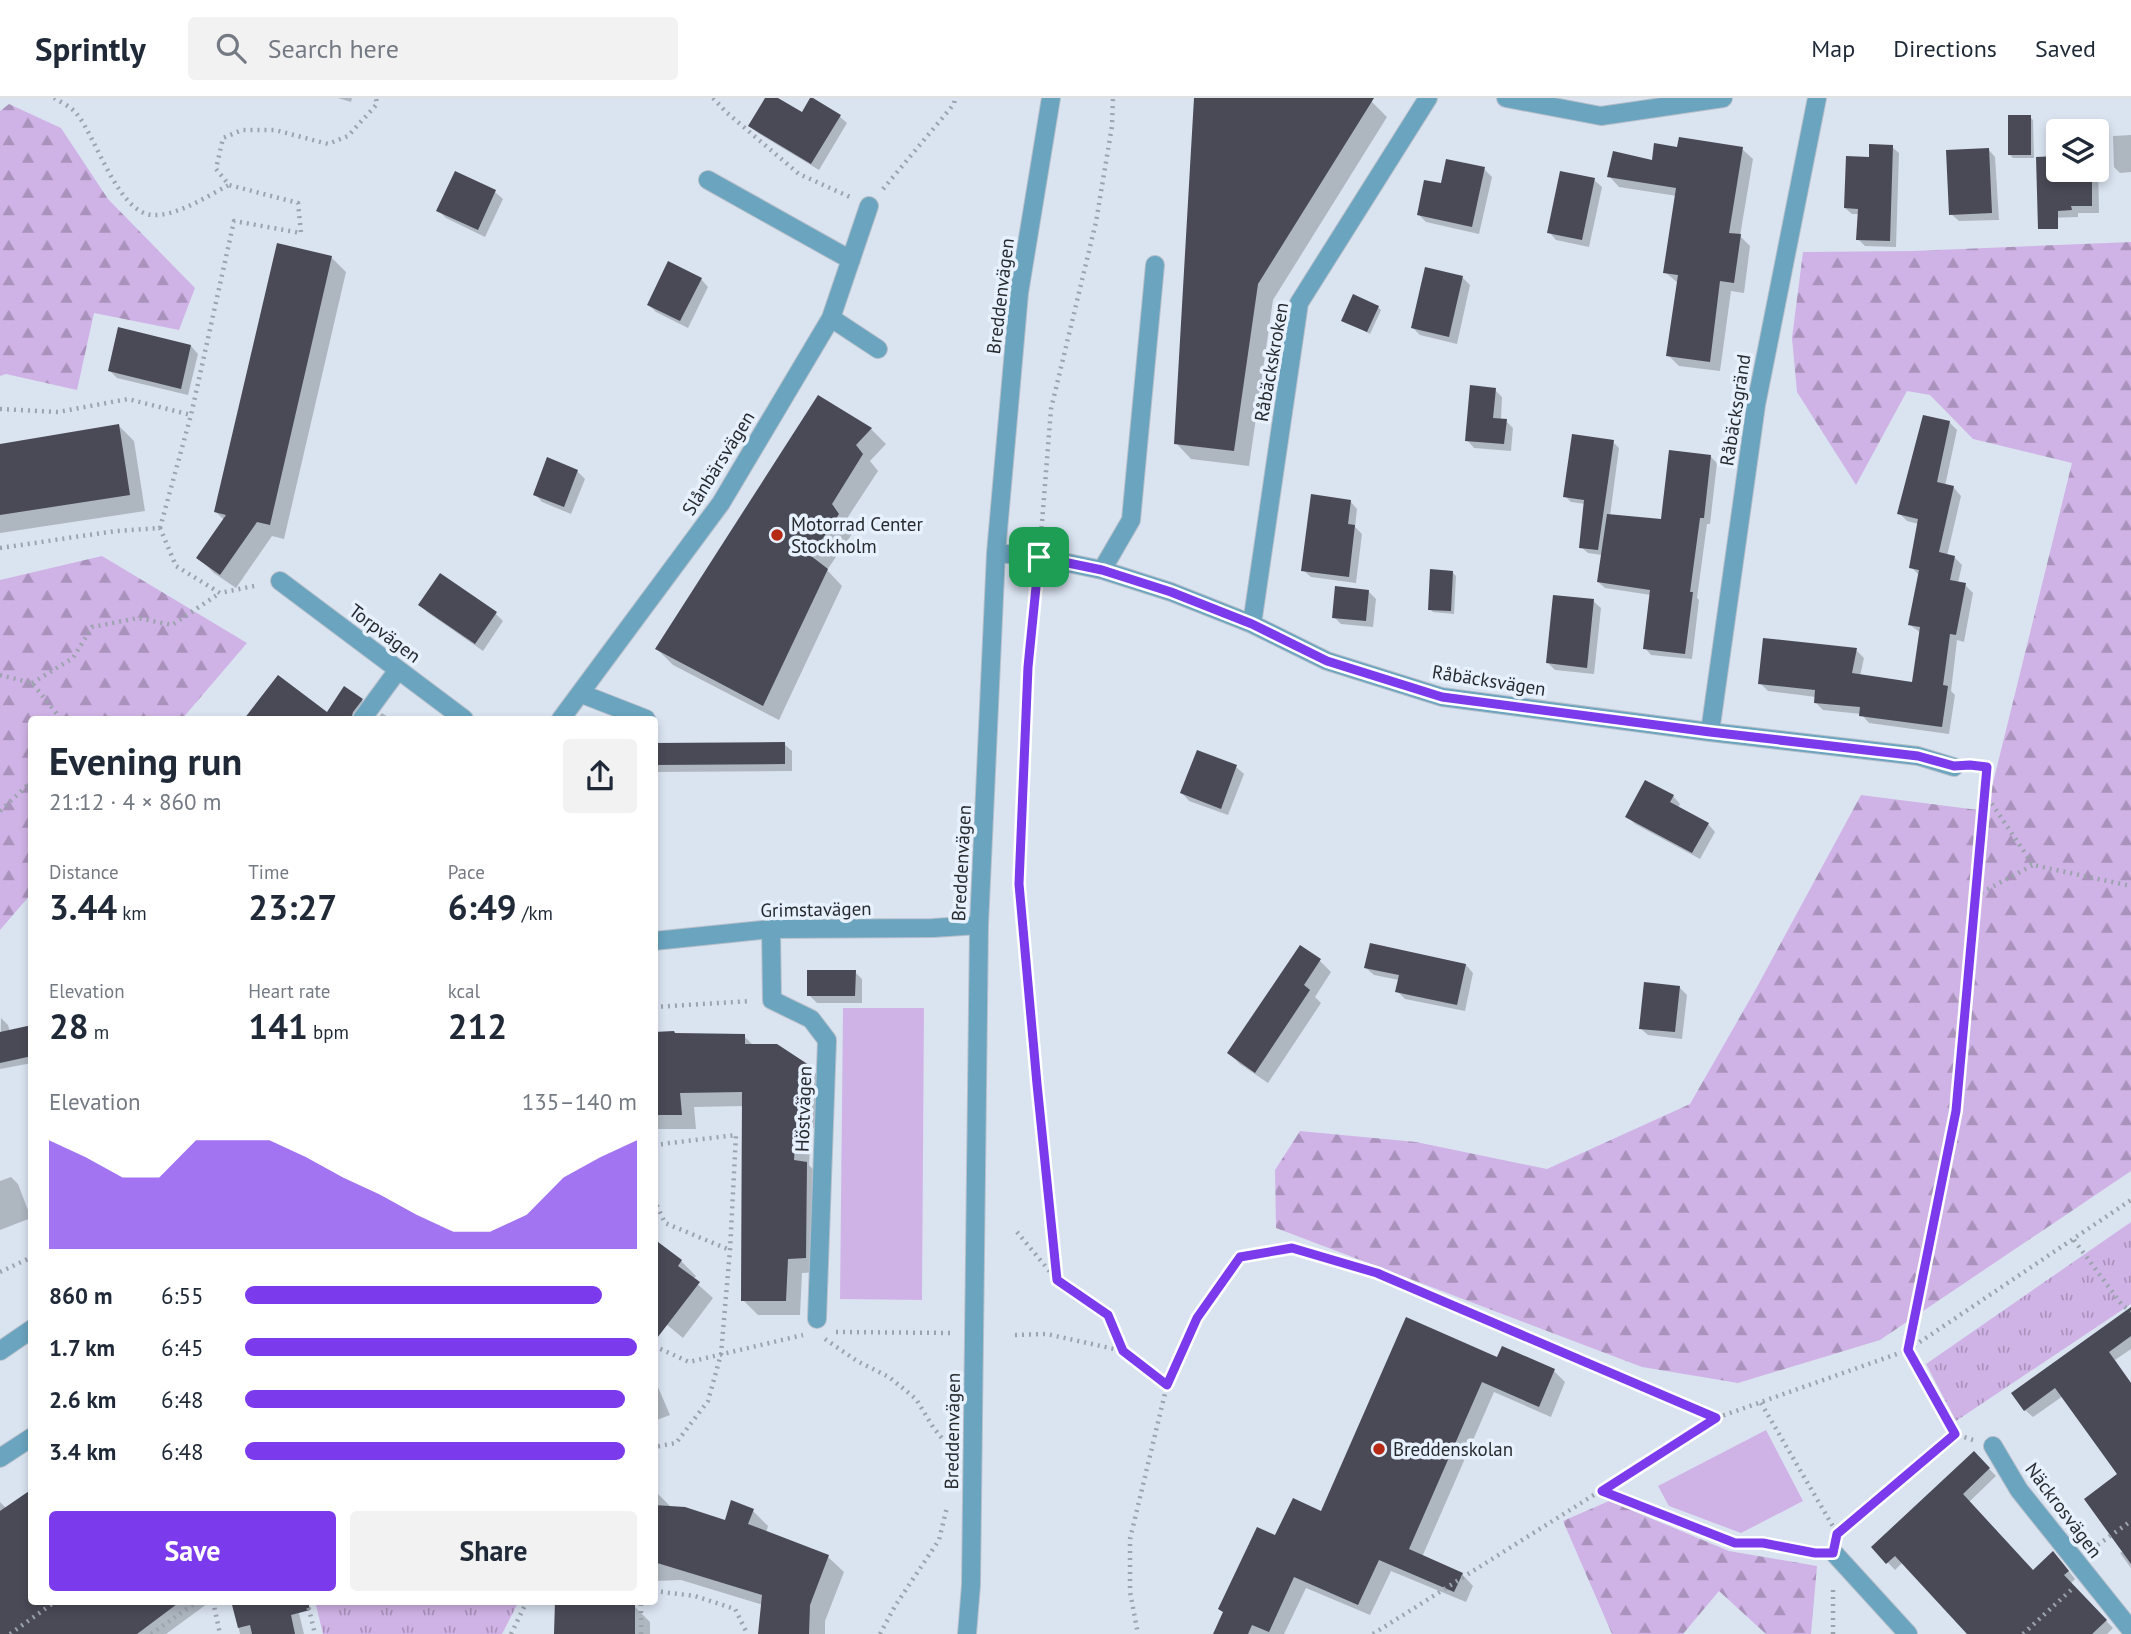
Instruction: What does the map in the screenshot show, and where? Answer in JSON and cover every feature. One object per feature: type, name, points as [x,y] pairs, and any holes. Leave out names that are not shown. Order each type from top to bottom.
[{"type":"street","name":"Breddenvägen","points":[[967,1634],[971,1585],[979,925],[996,553],[1019,292],[1051,98]]},
{"type":"street","name":"Råbäckskroken","points":[[1252,624],[1299,303],[1428,98]]},
{"type":"street","points":[[1506,98],[1601,116],[1723,98]]},
{"type":"street","name":"Råbäcksgränd","points":[[1710,732],[1756,405],[1817,98]]},
{"type":"street","points":[[708,180],[851,260]]},
{"type":"street","name":"Slånbärsvägen","points":[[564,716],[721,503],[831,318],[869,206]]},
{"type":"street","points":[[1102,570],[1131,520],[1155,265]]},
{"type":"street","points":[[831,318],[878,349]]},
{"type":"street","name":"Råbäcksvägen","points":[[996,553],[1039,557],[1102,570],[1171,592],[1252,624],[1327,661],[1442,697],[1918,756],[1954,766]]},
{"type":"street","name":"Torpvägen","points":[[280,581],[460,716]]},
{"type":"street","points":[[364,716],[398,670]]},
{"type":"street","points":[[582,694],[638,716]]},
{"type":"street","name":"Grimstavägen","points":[[658,941],[771,929],[933,928],[979,925]]},
{"type":"street","points":[[771,929],[772,1000]]},
{"type":"street","name":"Höstvägen","points":[[772,1000],[811,1019],[827,1040],[816,1325]]},
{"type":"street","points":[[0,1351],[28,1332]]},
{"type":"street","points":[[0,1458],[28,1440]]},
{"type":"street","name":"Näckrosvägen","points":[[1993,1446],[2019,1490],[2131,1630]]},
{"type":"street","points":[[1833,1553],[1908,1634]]},
{"type":"path","points":[[54,98],[76,112],[113,179],[131,205],[151,215],[183,209],[229,185]]},
{"type":"path","points":[[220,593],[176,566],[160,528],[191,415],[234,221],[300,233],[298,203],[229,185],[216,169],[223,138],[242,130],[275,130],[328,144],[348,136],[377,104],[376,98]]},
{"type":"path","points":[[713,98],[799,174],[869,206],[954,104],[955,98]]},
{"type":"path","points":[[1057,1280],[1019,884],[1028,667],[1051,409],[1096,222],[1112,127],[1113,98]]},
{"type":"path","points":[[0,409],[58,412],[128,399],[191,415]]},
{"type":"path","points":[[0,548],[116,531],[160,528]]},
{"type":"path","points":[[32,683],[73,658],[92,627],[138,618],[172,625],[220,593],[280,581]]},
{"type":"path","points":[[0,675],[32,683],[59,716]]},
{"type":"path","points":[[1954,766],[1987,767],[1956,1111],[1908,1350],[1955,1434],[1993,1446]]},
{"type":"path","points":[[0,811],[28,785]]},
{"type":"path","points":[[1983,791],[2033,865]]},
{"type":"path","points":[[1975,897],[2033,865],[2131,886]]},
{"type":"path","points":[[658,1007],[772,1000]]},
{"type":"path","points":[[658,1145],[736,1135],[721,1354],[708,1401],[676,1443],[658,1446]]},
{"type":"path","points":[[1373,1634],[1716,1418],[1908,1350],[2131,1200]]},
{"type":"path","points":[[658,1208],[665,1223],[730,1250]]},
{"type":"path","points":[[1017,1232],[1057,1280],[1108,1315],[1123,1351]]},
{"type":"path","points":[[2074,1240],[2122,1305],[2131,1311]]},
{"type":"path","points":[[1138,1634],[1130,1592],[1130,1539],[1167,1385],[1197,1318],[1240,1257],[1292,1248],[1377,1273],[1716,1418]]},
{"type":"path","points":[[0,1272],[28,1259]]},
{"type":"path","points":[[658,1348],[689,1362],[816,1325],[857,1361],[889,1377],[916,1399],[949,1447]]},
{"type":"path","points":[[830,1332],[954,1333]]},
{"type":"path","points":[[1015,1335],[1047,1334],[1123,1351],[1167,1385]]},
{"type":"path","points":[[1760,1403],[1837,1534]]},
{"type":"path","points":[[1833,1634],[1833,1553],[1837,1534],[1955,1434]]},
{"type":"path","points":[[1602,1491],[1735,1543],[1763,1543],[1815,1553],[1833,1553]]},
{"type":"path","points":[[880,1634],[895,1606],[939,1540],[947,1506]]},
{"type":"path","points":[[2023,1634],[2082,1568],[2131,1521]]},
{"type":"path","points":[[658,1591],[695,1596],[735,1609],[745,1634]]},
{"type":"path","points":[[10,1634],[50,1605]]},
{"type":"path","points":[[151,1634],[192,1605]]},
{"type":"path","points":[[214,1605],[220,1634]]},
{"type":"path","points":[[308,1605],[315,1634]]},
{"type":"path","points":[[511,1634],[525,1605]]},
{"type":"path","points":[[641,1605],[641,1634]]},
{"type":"green space","points":[[9,104],[61,128],[108,199],[195,288],[179,330],[94,313],[77,390],[6,374],[0,376],[0,111]]},
{"type":"green space","points":[[2131,242],[2131,1171],[1880,1340],[1738,1383],[1642,1367],[1276,1228],[1275,1170],[1300,1131],[1416,1142],[1547,1169],[1690,1104],[1861,795],[1986,811],[2072,463],[1973,439],[1930,395],[1907,391],[1856,485],[1797,392],[1792,338],[1803,252],[1912,251]]},
{"type":"green space","points":[[102,556],[247,643],[185,716],[28,716],[28,897],[0,930],[0,580]]},
{"type":"green space","points":[[843,1008],[924,1008],[922,1300],[840,1299]]},
{"type":"green space","points":[[2131,1222],[2131,1304],[1956,1421],[1926,1364]]},
{"type":"green space","points":[[1766,1430],[1803,1501],[1741,1533],[1669,1506],[1658,1486]]},
{"type":"green space","points":[[1609,1501],[1729,1551],[1817,1566],[1811,1634],[1766,1634],[1719,1591],[1683,1634],[1612,1634],[1563,1521]]},
{"type":"green space","points":[[316,1605],[517,1605],[502,1634],[323,1634]]},
{"type":"building","points":[[765,98],[778,98],[802,112],[810,98],[813,98],[841,115],[811,164],[748,126]]},
{"type":"building","points":[[1194,98],[1374,98],[1258,284],[1234,451],[1174,444]]},
{"type":"building","points":[[2008,115],[2031,115],[2031,155],[2008,155]]},
{"type":"building","points":[[1679,137],[1743,147],[1729,233],[1741,234],[1734,283],[1720,281],[1710,362],[1666,356],[1678,275],[1663,273],[1676,188],[1607,177],[1613,151],[1652,160],[1654,143],[1677,147]]},
{"type":"building","points":[[1869,144],[1893,145],[1890,241],[1856,240],[1858,209],[1844,208],[1846,156],[1869,157]]},
{"type":"building","points":[[1989,148],[1992,213],[1949,215],[1946,150]]},
{"type":"building","points":[[2036,157],[2046,157],[2046,182],[2092,182],[2092,206],[2071,206],[2072,210],[2058,211],[2058,229],[2038,229]]},
{"type":"building","points":[[1446,159],[1485,167],[1472,227],[1417,215],[1424,180],[1441,183]]},
{"type":"building","points":[[455,171],[496,190],[478,230],[436,211]]},
{"type":"building","points":[[1560,171],[1595,178],[1582,240],[1547,233]]},
{"type":"building","points":[[277,243],[332,256],[270,525],[257,522],[220,575],[196,558],[226,515],[214,512]]},
{"type":"building","points":[[668,261],[702,278],[680,321],[647,305]]},
{"type":"building","points":[[1425,267],[1463,276],[1449,337],[1411,328]]},
{"type":"building","points":[[1353,294],[1379,306],[1367,332],[1341,321]]},
{"type":"building","points":[[118,327],[191,345],[181,389],[108,371]]},
{"type":"building","points":[[1470,385],[1496,388],[1493,418],[1507,419],[1504,444],[1465,441]]},
{"type":"building","name":"Motorrad Center Stockholm","points":[[818,395],[872,428],[856,445],[863,454],[832,504],[839,514],[811,556],[828,569],[763,706],[655,649]]},
{"type":"building","points":[[1923,415],[1950,421],[1937,482],[1954,486],[1939,552],[1955,556],[1950,580],[1966,583],[1956,635],[1950,634],[1943,685],[1948,686],[1942,727],[1859,716],[1860,707],[1814,703],[1815,690],[1758,684],[1763,638],[1857,648],[1852,673],[1912,682],[1920,627],[1908,625],[1919,570],[1909,568],[1918,519],[1897,514]]},
{"type":"building","points":[[119,424],[130,495],[0,515],[0,444]]},
{"type":"building","points":[[1572,434],[1614,440],[1598,550],[1579,548],[1584,500],[1563,497]]},
{"type":"building","points":[[1669,450],[1711,455],[1704,518],[1700,518],[1690,592],[1693,592],[1685,654],[1643,649],[1650,590],[1597,582],[1607,514],[1661,519]]},
{"type":"building","points":[[547,457],[578,470],[564,507],[533,495]]},
{"type":"building","points":[[1311,494],[1351,500],[1348,524],[1355,525],[1349,577],[1301,571]]},
{"type":"building","points":[[1430,569],[1453,571],[1451,611],[1428,610]]},
{"type":"building","points":[[440,573],[497,612],[475,644],[418,605]]},
{"type":"building","points":[[1335,586],[1369,590],[1366,621],[1332,618]]},
{"type":"building","points":[[1553,595],[1594,599],[1587,668],[1546,663]]},
{"type":"building","points":[[278,675],[327,712],[344,686],[363,699],[352,716],[246,716]]},
{"type":"building","points":[[785,742],[785,764],[658,765],[658,743]]},
{"type":"building","points":[[1197,750],[1237,765],[1221,809],[1180,793]]},
{"type":"building","points":[[1645,780],[1674,795],[1670,802],[1709,823],[1692,853],[1625,817]]},
{"type":"building","points":[[1370,943],[1466,964],[1457,1005],[1395,992],[1399,975],[1364,968]]},
{"type":"building","points":[[1300,945],[1321,959],[1304,985],[1310,990],[1255,1073],[1227,1053]]},
{"type":"building","points":[[807,970],[856,970],[855,996],[807,996]]},
{"type":"building","points":[[1644,982],[1680,986],[1675,1032],[1639,1029]]},
{"type":"building","points":[[28,1026],[28,1057],[0,1063],[0,1032]]},
{"type":"building","points":[[658,1032],[745,1034],[745,1044],[777,1044],[809,1065],[807,1113],[797,1114],[794,1160],[807,1162],[806,1258],[788,1259],[786,1301],[741,1301],[742,1092],[680,1093],[682,1115],[658,1115]]},
{"type":"building","points":[[658,1242],[682,1260],[678,1266],[700,1282],[658,1337]]},
{"type":"building","points":[[2131,1307],[2131,1336],[2109,1352],[2131,1383],[2131,1564],[2084,1499],[2117,1474],[2055,1388],[2024,1411],[2011,1393]]},
{"type":"building","name":"Breddenskolan","points":[[1406,1317],[1497,1357],[1502,1346],[1555,1369],[1539,1407],[1482,1382],[1409,1549],[1463,1573],[1454,1592],[1379,1560],[1358,1605],[1294,1577],[1269,1632],[1252,1625],[1248,1634],[1213,1634],[1223,1612],[1218,1609],[1257,1527],[1275,1535],[1293,1498],[1321,1511]]},
{"type":"building","points":[[1974,1451],[1990,1468],[1963,1494],[2033,1570],[2053,1551],[2069,1571],[2064,1575],[2107,1620],[2092,1634],[1967,1634],[1895,1556],[1886,1564],[1871,1547]]},
{"type":"building","points":[[28,1492],[28,1605],[176,1605],[137,1634],[0,1634],[0,1511]]},
{"type":"building","points":[[731,1500],[754,1509],[748,1524],[829,1555],[810,1605],[809,1634],[758,1634],[762,1595],[658,1563],[658,1505],[685,1507],[725,1520]]},
{"type":"building","points":[[232,1605],[309,1605],[310,1610],[291,1615],[295,1634],[252,1634],[250,1625],[238,1628]]},
{"type":"building","points":[[555,1605],[635,1605],[635,1634],[554,1634]]},
{"type":"place","name":"Motorrad Center Stockholm","points":[[777,535]]},
{"type":"place","name":"Breddenskolan","points":[[1379,1449]]},
{"type":"route","points":[[1039,557],[1102,570],[1171,592],[1252,624],[1327,661],[1442,697],[1918,756],[1954,766],[1987,767],[1956,1111],[1908,1350],[1955,1434],[1837,1534],[1833,1553],[1815,1553],[1763,1543],[1735,1543],[1602,1491],[1716,1418],[1377,1273],[1292,1248],[1240,1257],[1197,1318],[1167,1385],[1123,1351],[1108,1315],[1057,1280],[1019,884],[1028,667],[1039,557]]}]
